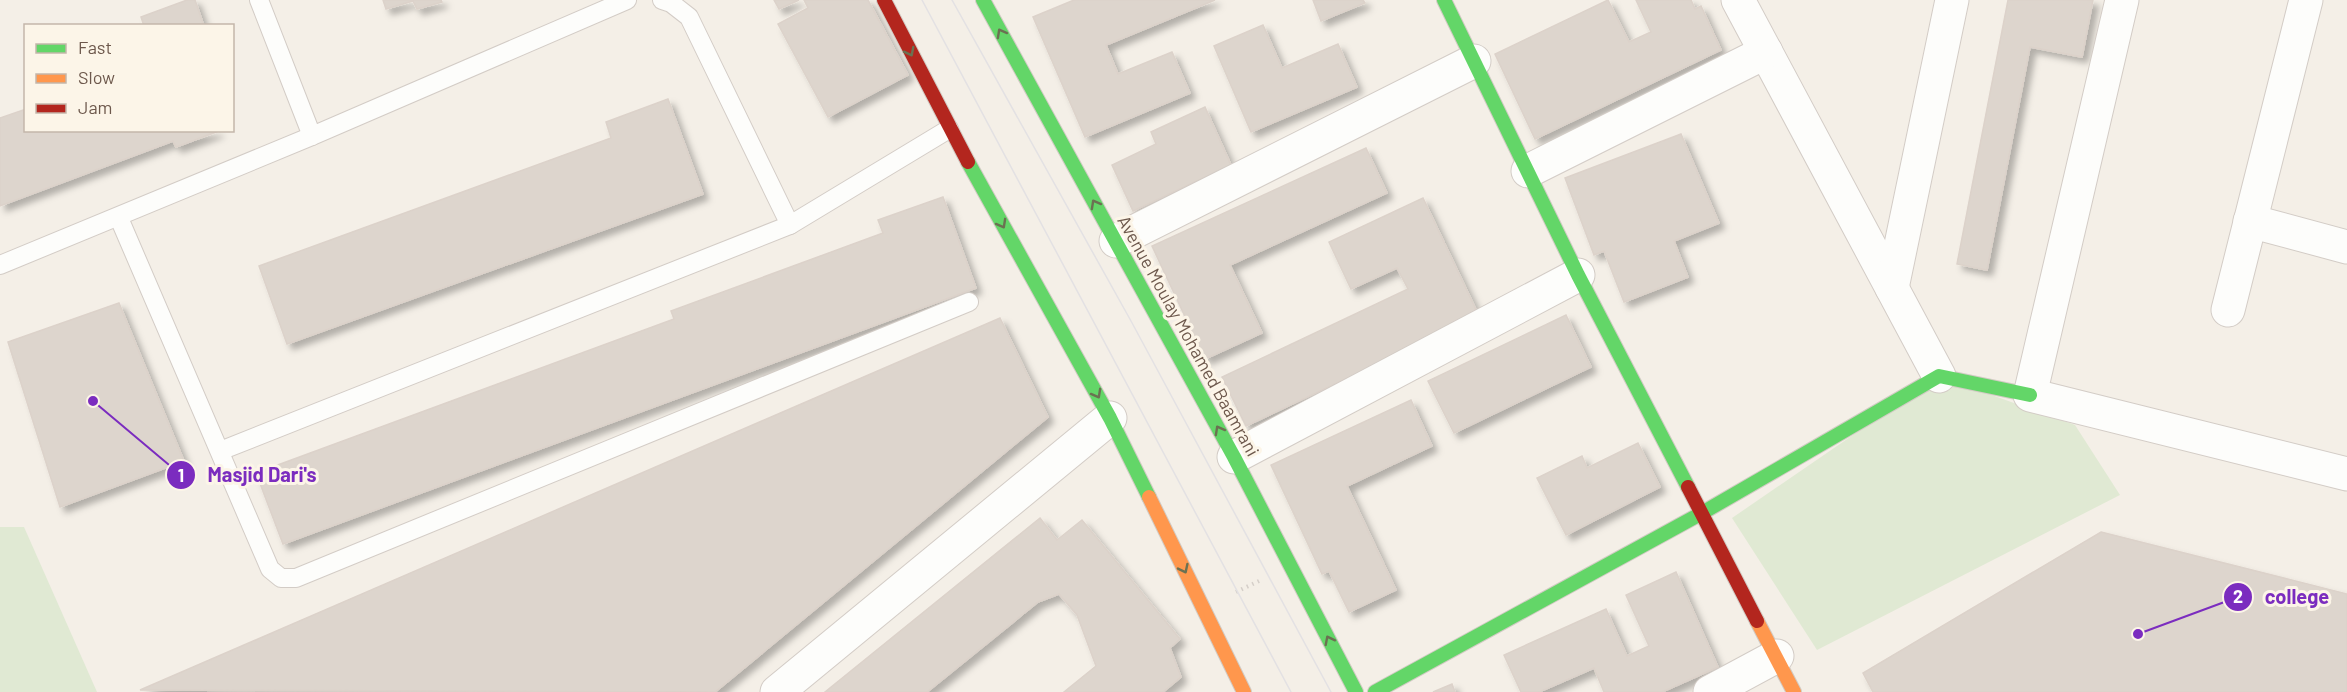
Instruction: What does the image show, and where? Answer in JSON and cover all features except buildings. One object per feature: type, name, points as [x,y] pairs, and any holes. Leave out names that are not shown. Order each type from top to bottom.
[{"type":"street","points":[[884,0],[949,129],[1110,418],[1244,692]]},
{"type":"street","points":[[1444,0],[1578,275],[1794,692]]},
{"type":"street","points":[[1738,0],[1939,376]]},
{"type":"street","points":[[1892,288],[1952,0]]},
{"type":"street","points":[[2030,394],[2122,0]]},
{"type":"street","points":[[2228,310],[2306,0]]},
{"type":"street","name":"Avenue Moulay Mohamed Baamrani","points":[[988,2],[1234,457],[1356,692]]},
{"type":"street","points":[[1528,171],[1766,52]]},
{"type":"street","points":[[1116,240],[1474,61]]},
{"type":"street","points":[[2250,221],[2347,247]]},
{"type":"street","points":[[1234,457],[1578,275]]},
{"type":"street","points":[[1375,692],[1702,513],[1939,376],[2030,394],[2347,474]]},
{"type":"street","points":[[777,692],[1110,418]]},
{"type":"street","points":[[1710,692],[1777,656]]},
{"type":"lane","points":[[259,0],[312,136]]},
{"type":"lane","points":[[0,265],[119,218],[627,0]]},
{"type":"lane","points":[[662,0],[671,3],[689,17],[790,225]]},
{"type":"lane","points":[[220,451],[790,225],[949,129]]},
{"type":"lane","points":[[119,218],[270,569],[281,578],[296,578],[969,302]]},
{"type":"path","points":[[1203,609],[1290,564]]},
{"type":"green space","points":[[1939,376],[2075,425],[2120,495],[1817,650],[1732,518]]},
{"type":"green space","points":[[0,527],[24,527],[97,692],[0,692]]},
{"type":"tram line","points":[[922,0],[1291,692]]},
{"type":"tram line","points":[[952,0],[1131,321],[1331,692]]},
{"type":"traffic: fast","points":[[983,0],[1234,457],[1356,692]]},
{"type":"traffic: fast","points":[[1444,0],[1578,275],[1688,487]]},
{"type":"traffic: fast","points":[[968,162],[1110,418],[1149,497]]},
{"type":"traffic: fast","points":[[1375,692],[1702,513],[1939,376],[2030,395]]},
{"type":"traffic: slow","points":[[1149,497],[1244,692]]},
{"type":"traffic: slow","points":[[1757,621],[1794,692]]},
{"type":"traffic: jam","points":[[884,0],[968,162]]},
{"type":"traffic: jam","points":[[1688,487],[1757,621]]},
{"type":"place","name":"Masjid Dari's","points":[[93,401]]},
{"type":"place","name":"college","points":[[2138,634]]}]
